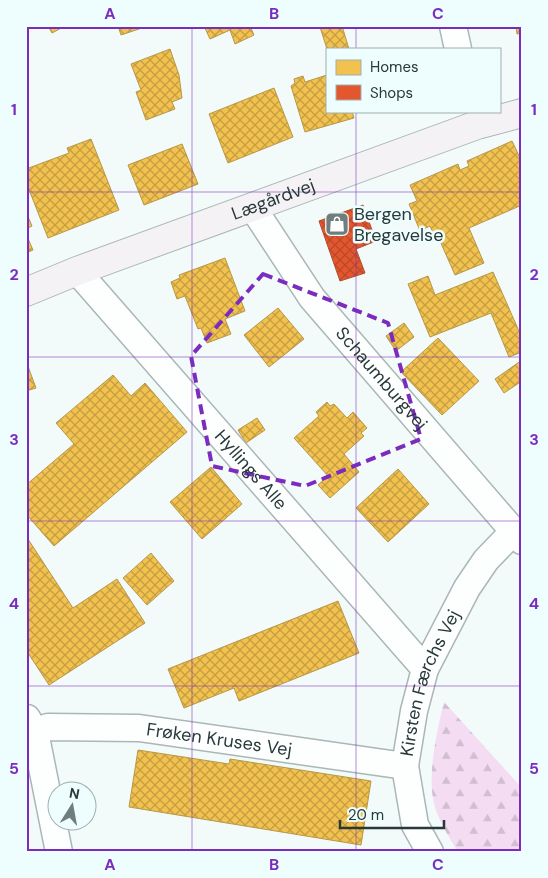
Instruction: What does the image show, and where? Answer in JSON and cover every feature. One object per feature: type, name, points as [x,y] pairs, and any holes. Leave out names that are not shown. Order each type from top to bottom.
[{"type":"street","points":[[453,26],[458,48]]},
{"type":"street","name":"Lægårdvej","points":[[26,292],[76,271],[253,208],[475,118],[522,113]]},
{"type":"street","name":"Schaumburgvej","points":[[253,208],[312,298],[517,537]]},
{"type":"street","name":"Hyllings Alle","points":[[76,271],[425,669]]},
{"type":"street","name":"Kirsten Færchs Vej","points":[[430,852],[415,825],[405,766],[414,711],[425,669],[467,588],[486,560],[517,537]]},
{"type":"street","name":"Frøken Kruses Vej","points":[[59,852],[31,725],[48,727],[140,728],[405,766]]},
{"type":"highlighted area","points":[[263,274],[388,323],[421,439],[305,486],[212,466],[191,356]]},
{"type":"green space","points":[[444,702],[522,788],[522,852],[458,852],[442,824],[433,796],[432,769],[438,726]]},
{"type":"building: Homes","points":[[48,26],[65,26],[52,33]]},
{"type":"building: Homes","points":[[118,26],[148,26],[121,35]]},
{"type":"building: Homes","points":[[204,26],[250,26],[254,35],[235,44],[230,30],[210,39]]},
{"type":"building: Homes","points":[[342,26],[349,48],[327,48],[320,27]]},
{"type":"building: Homes","points":[[516,26],[522,26],[522,33],[517,34]]},
{"type":"building: Homes","points":[[170,49],[179,75],[182,98],[172,102],[175,109],[146,120],[136,92],[141,90],[131,64]]},
{"type":"building: Homes","points":[[326,75],[326,112],[352,112],[354,118],[305,132],[291,86],[295,83],[294,79],[303,76],[305,82]]},
{"type":"building: Homes","points":[[274,88],[293,137],[228,163],[209,114]]},
{"type":"building: Homes","points":[[91,139],[119,210],[48,238],[26,182],[26,169],[69,153],[67,148]]},
{"type":"building: Homes","points":[[512,141],[522,162],[522,205],[469,228],[484,263],[455,275],[440,241],[437,242],[430,226],[420,231],[409,204],[417,201],[410,185],[458,164],[460,170],[469,166],[467,161]]},
{"type":"building: Homes","points":[[182,144],[198,184],[144,205],[128,165]]},
{"type":"building: Homes","points":[[26,212],[32,226],[26,229]]},
{"type":"building: Homes","points":[[26,234],[33,250],[26,253]]},
{"type":"building: Homes","points":[[225,258],[245,311],[225,319],[231,334],[207,343],[201,328],[198,329],[185,296],[177,299],[171,282],[180,278],[179,275]]},
{"type":"building: Homes","points":[[493,272],[522,338],[522,352],[509,357],[491,313],[430,337],[408,284],[428,276],[435,295]]},
{"type":"building: Homes","points":[[278,308],[304,339],[269,367],[244,335]]},
{"type":"building: Homes","points":[[404,323],[414,337],[396,351],[386,336]]},
{"type":"building: Homes","points":[[438,338],[479,381],[442,415],[401,372]]},
{"type":"building: Homes","points":[[522,360],[522,381],[504,393],[495,379]]},
{"type":"building: Homes","points":[[26,361],[36,388],[26,391]]},
{"type":"building: Homes","points":[[113,375],[131,396],[145,383],[187,432],[54,546],[26,514],[26,485],[74,444],[56,423]]},
{"type":"building: Homes","points":[[327,402],[330,406],[334,404],[347,418],[353,412],[367,428],[361,433],[364,436],[344,454],[359,472],[330,498],[318,485],[328,476],[294,438],[319,416],[316,412]]},
{"type":"building: Homes","points":[[257,418],[265,430],[246,443],[238,430]]},
{"type":"building: Homes","points":[[211,467],[242,504],[202,539],[170,502]]},
{"type":"building: Homes","points":[[398,469],[429,504],[388,542],[356,508]]},
{"type":"building: Homes","points":[[26,536],[73,608],[117,579],[145,623],[49,685],[26,650]]},
{"type":"building: Homes","points":[[151,553],[174,581],[147,605],[123,578]]},
{"type":"building: Homes","points":[[338,601],[359,653],[239,701],[234,688],[184,708],[168,669]]},
{"type":"building: Homes","points":[[138,750],[229,764],[230,759],[371,781],[361,845],[129,807]]},
{"type":"building: Shops","points":[[363,205],[376,241],[356,249],[365,273],[340,281],[319,221]]},
{"type":"place","name":"Bergen Bregavelse","points":[[337,224]]}]
